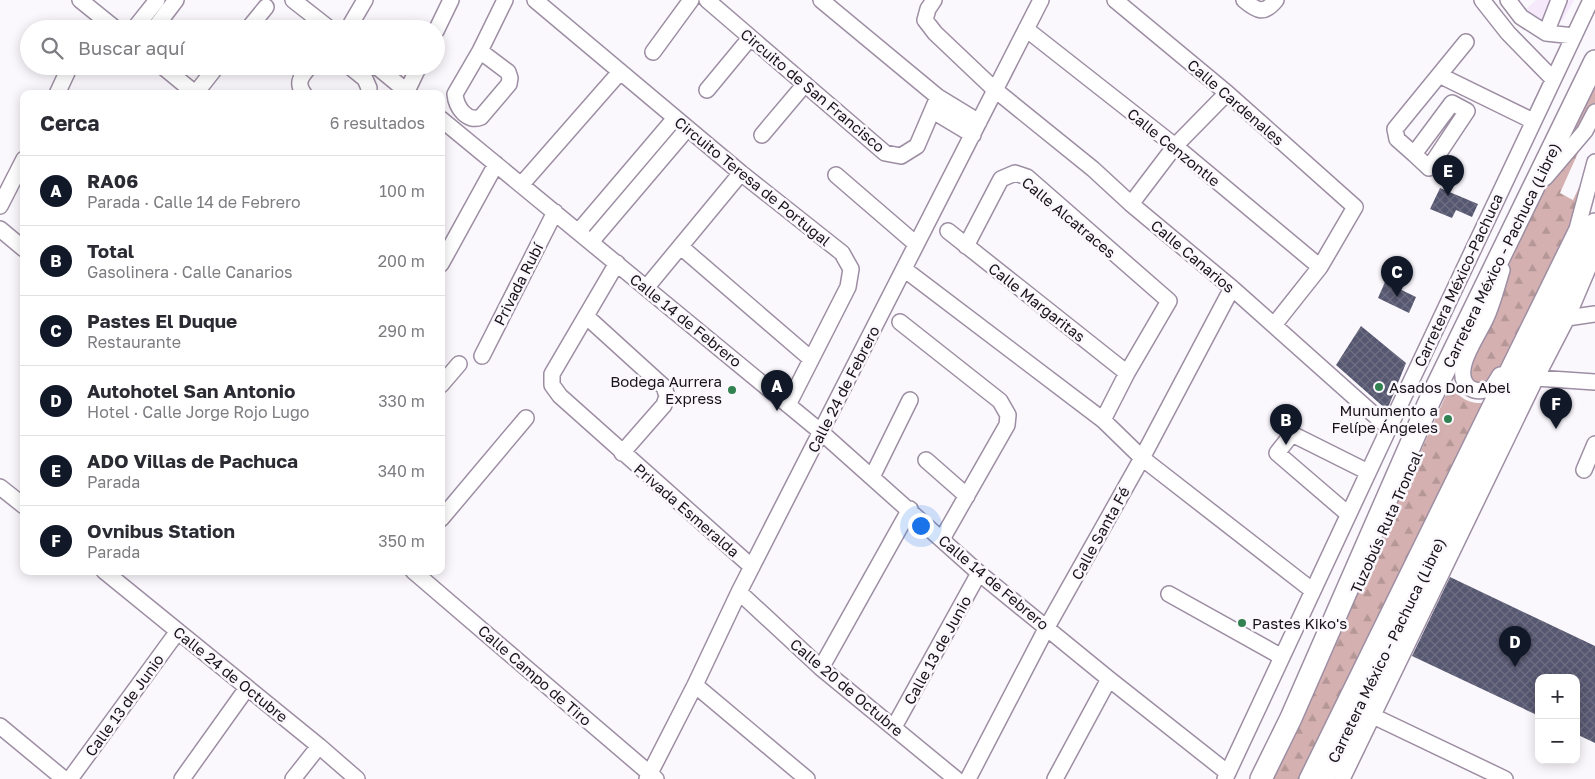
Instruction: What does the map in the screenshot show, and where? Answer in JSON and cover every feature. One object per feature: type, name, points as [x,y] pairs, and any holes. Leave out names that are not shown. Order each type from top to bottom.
[{"type":"highway","name":"Carretera México - Pachuca (Libre)","points":[[1262,779],[1291,718],[1430,400],[1595,61]]},
{"type":"highway","name":"Carretera México - Pachuca (Libre)","points":[[1323,779],[1586,226]]},
{"type":"street","points":[[80,0],[105,20]]},
{"type":"street","points":[[141,20],[157,0]]},
{"type":"street","points":[[161,20],[176,0]]},
{"type":"street","points":[[292,0],[318,20]]},
{"type":"street","points":[[353,20],[364,0]]},
{"type":"street","points":[[441,20],[451,0]]},
{"type":"street","points":[[480,51],[505,0]]},
{"type":"street","name":"Circuito Teresa de Portugal","points":[[535,0],[741,174],[842,253],[850,269],[848,287],[788,404]]},
{"type":"street","points":[[653,52],[691,0]]},
{"type":"street","name":"Circuito de San Francisco","points":[[707,0],[885,152],[902,156],[917,146],[935,104]]},
{"type":"street","points":[[820,0],[935,104],[976,128]]},
{"type":"street","name":"Calle Canarios","points":[[934,0],[928,9],[925,20],[935,33],[994,89],[1094,169],[1131,204],[1232,288],[1389,428]]},
{"type":"street","name":"Calle 24 de Febrero","points":[[651,777],[739,592],[1041,0]]},
{"type":"street","name":"Calle Cardenales","points":[[1115,0],[1227,93],[1355,207],[1320,268]]},
{"type":"street","points":[[1244,0],[1253,8],[1263,11],[1271,7],[1276,0]]},
{"type":"street","points":[[1482,0],[1508,33],[1553,79]]},
{"type":"street","points":[[1508,0],[1521,17],[1546,33],[1574,36]]},
{"type":"street","points":[[1546,33],[1559,0]]},
{"type":"street","name":"Carretera México-Pachuca","points":[[1227,776],[1348,514],[1591,0]]},
{"type":"street","points":[[255,20],[266,7]]},
{"type":"street","name":"Calle Cenzontle","points":[[1026,29],[1175,146],[1320,268]]},
{"type":"street","points":[[707,90],[750,38]]},
{"type":"street","points":[[1414,154],[1397,139],[1395,129],[1466,42]]},
{"type":"street","points":[[1538,187],[1595,71]]},
{"type":"street","points":[[522,185],[620,72]]},
{"type":"street","points":[[63,90],[67,75]]},
{"type":"street","points":[[173,75],[190,90]]},
{"type":"street","points":[[198,90],[211,75]]},
{"type":"street","points":[[302,90],[299,80],[303,75]]},
{"type":"street","points":[[360,75],[365,79],[369,90]]},
{"type":"street","points":[[387,75],[406,90]]},
{"type":"street","points":[[410,90],[416,75]]},
{"type":"street","points":[[1439,76],[1533,121]]},
{"type":"street","points":[[762,135],[805,84]]},
{"type":"street","points":[[1131,204],[1175,146],[1227,93]]},
{"type":"street","name":"Tuzobús Ruta Troncal","points":[[1268,779],[1538,187],[1550,170],[1585,131],[1595,112]]},
{"type":"street","points":[[578,232],[675,118]]},
{"type":"street","name":"Calle 14 de Febrero","points":[[445,122],[822,432],[980,572],[1227,776]]},
{"type":"street","points":[[591,242],[687,128]]},
{"type":"street","points":[[1586,226],[1595,162]]},
{"type":"street","points":[[445,257],[496,164]]},
{"type":"street","points":[[2,203],[20,167]]},
{"type":"street","points":[[646,288],[741,174]]},
{"type":"street","name":"Calle Alcatraces","points":[[966,246],[1001,179],[1015,174],[1027,177],[1169,301],[1127,373]]},
{"type":"street","points":[[836,175],[916,244]]},
{"type":"street","points":[[1508,252],[1486,318],[1462,368],[1464,382],[1469,387],[1480,391],[1492,388],[1498,381],[1586,226],[1595,192]]},
{"type":"street","name":"Privada Rubí","points":[[482,356],[554,212]]},
{"type":"street","points":[[0,230],[20,246]]},
{"type":"street","name":"Calle Margaritas","points":[[948,231],[1127,373]]},
{"type":"street","points":[[681,247],[811,359]]},
{"type":"street","points":[[1342,779],[1594,261]]},
{"type":"street","name":"Privada Esmeralda","points":[[617,263],[552,374],[552,385],[560,396],[622,453],[752,567]]},
{"type":"street","points":[[1274,325],[1320,268]]},
{"type":"street","points":[[904,269],[1103,420],[1142,458],[1312,592]]},
{"type":"street","name":"Calle Santa Fé","points":[[968,779],[1047,627],[1142,458],[1232,288]]},
{"type":"street","points":[[1307,779],[1543,300]]},
{"type":"street","points":[[1567,318],[1595,314]]},
{"type":"street","name":"Privada Esmeralda","points":[[587,317],[664,387],[667,396],[664,405],[622,453]]},
{"type":"street","points":[[900,322],[1000,401],[1008,415],[1007,426],[942,539]]},
{"type":"street","points":[[445,380],[459,364]]},
{"type":"street","points":[[1103,420],[1127,373]]},
{"type":"street","points":[[1536,378],[1595,382]]},
{"type":"street","points":[[872,476],[910,400]]},
{"type":"street","points":[[445,514],[526,418]]},
{"type":"street","points":[[1348,514],[1277,452],[1292,434],[1368,472]]},
{"type":"street","points":[[1584,470],[1595,444]]},
{"type":"street","points":[[926,460],[967,496]]},
{"type":"street","points":[[0,487],[20,503]]},
{"type":"street","points":[[821,668],[910,509]]},
{"type":"street","name":"Calle 13 de Junio","points":[[894,727],[980,572]]},
{"type":"street","name":"Calle 24 de Octubre","points":[[109,575],[357,779]]},
{"type":"street","name":"Calle Campo de Tiro","points":[[418,575],[651,777]]},
{"type":"street","name":"Calle 20 de Octubre","points":[[739,592],[821,668],[956,779]]},
{"type":"street","points":[[1169,594],[1282,657]]},
{"type":"street","name":"Calle 13 de Junio","points":[[70,779],[178,631]]},
{"type":"street","points":[[1056,779],[1109,679]]},
{"type":"street","points":[[695,685],[807,779]]},
{"type":"street","points":[[182,779],[247,688]]},
{"type":"street","points":[[1373,716],[1505,779]]},
{"type":"street","points":[[0,726],[64,779]]},
{"type":"street","points":[[294,779],[319,746]]},
{"type":"shaded area","points":[[1536,0],[1574,0],[1563,20],[1554,24],[1541,23],[1524,11]]},
{"type":"green space","points":[[1595,76],[1595,108],[1555,160]]},
{"type":"green space","points":[[1582,144],[1560,193],[1573,200],[1582,181],[1591,185],[1500,368],[1489,381],[1485,383],[1475,382],[1469,374],[1469,370],[1520,236],[1542,188]]},
{"type":"green space","points":[[1451,384],[1462,398],[1476,403],[1489,403],[1304,779],[1273,779]]},
{"type":"building","points":[[1440,188],[1478,204],[1472,217],[1456,210],[1452,218],[1430,209]]},
{"type":"building","points":[[1385,282],[1416,297],[1409,313],[1378,298]]},
{"type":"building","name":"Asados Don Abel","points":[[1361,326],[1406,363],[1387,410],[1336,365]]},
{"type":"building","points":[[1450,577],[1595,646],[1595,743],[1580,736],[1580,674],[1535,674],[1535,714],[1412,656]]},
{"type":"place","name":"ADO Villas de Pachuca","points":[[1448,196]]},
{"type":"place","name":"Pastes El Duque","points":[[1397,297]]},
{"type":"place","name":"Asados Don Abel","points":[[1379,387]]},
{"type":"place","name":"Bodega Aurrera Express","points":[[732,390]]},
{"type":"place","name":"RA06","points":[[777,411]]},
{"type":"place","name":"Munumento a Felípe Ángeles","points":[[1448,419]]},
{"type":"place","name":"Ovnibus Station","points":[[1556,429]]},
{"type":"place","name":"Total","points":[[1286,445]]},
{"type":"place","name":"Pastes Kiko's","points":[[1242,623]]},
{"type":"place","name":"Autohotel San Antonio","points":[[1515,667]]}]
